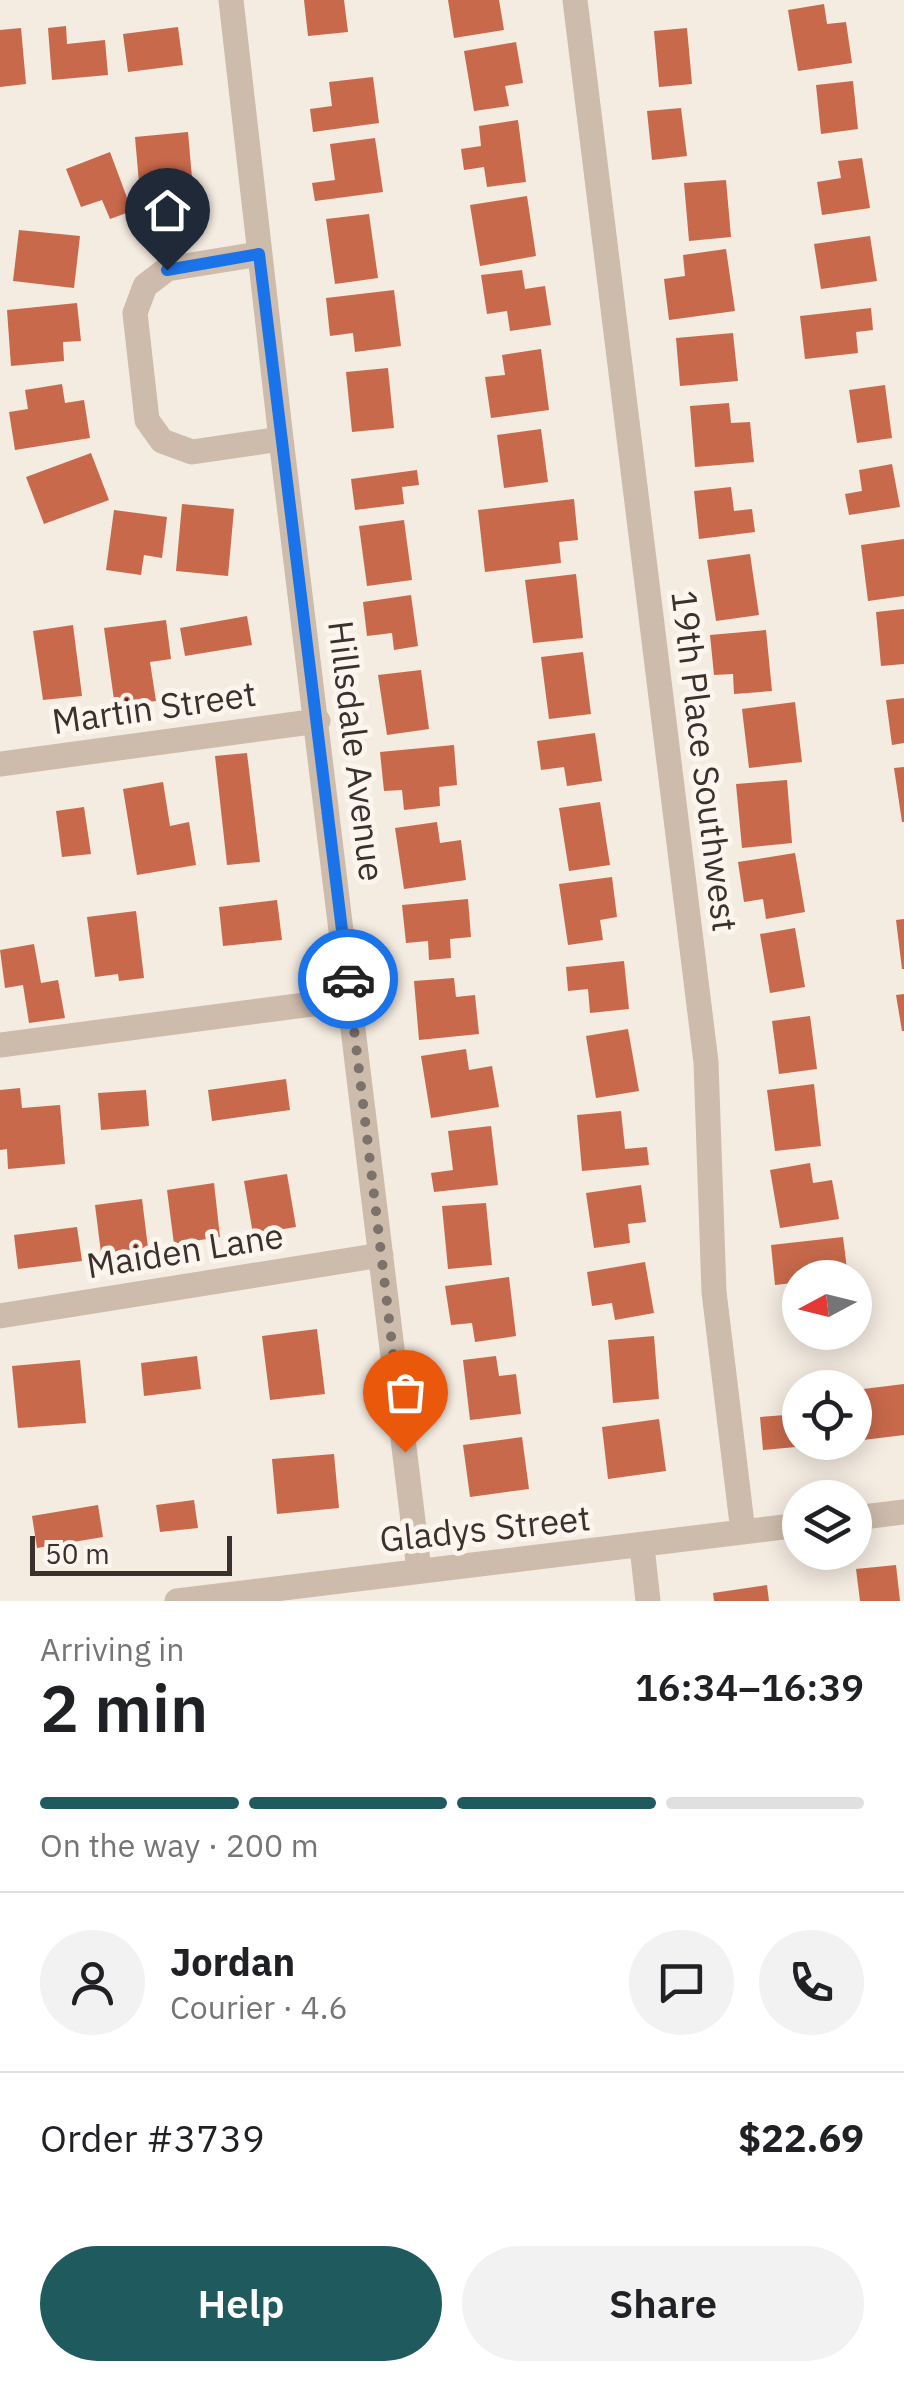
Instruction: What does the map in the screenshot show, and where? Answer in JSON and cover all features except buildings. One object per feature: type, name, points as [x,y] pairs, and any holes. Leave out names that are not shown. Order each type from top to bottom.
[{"type":"street","name":"Hillsdale Avenue","points":[[231,0],[419,1570]]},
{"type":"street","name":"19th Place Southwest","points":[[575,0],[706,1062],[714,1292],[742,1532]]},
{"type":"street","points":[[259,254],[167,270],[145,286],[135,312],[147,420],[162,441],[192,452],[281,440]]},
{"type":"street","name":"Martin Street","points":[[0,764],[318,721]]},
{"type":"street","points":[[0,1045],[351,999]]},
{"type":"street","name":"Maiden Lane","points":[[0,1316],[382,1256]]},
{"type":"street","points":[[872,1516],[904,1512]]},
{"type":"street","name":"Gladys Street","points":[[178,1601],[296,1594],[419,1570],[642,1547],[782,1527]]},
{"type":"street","points":[[642,1547],[648,1601]]},
{"type":"way so far","points":[[348,979],[405,1452]]},
{"type":"route","points":[[167,270],[259,254],[348,979]]}]
